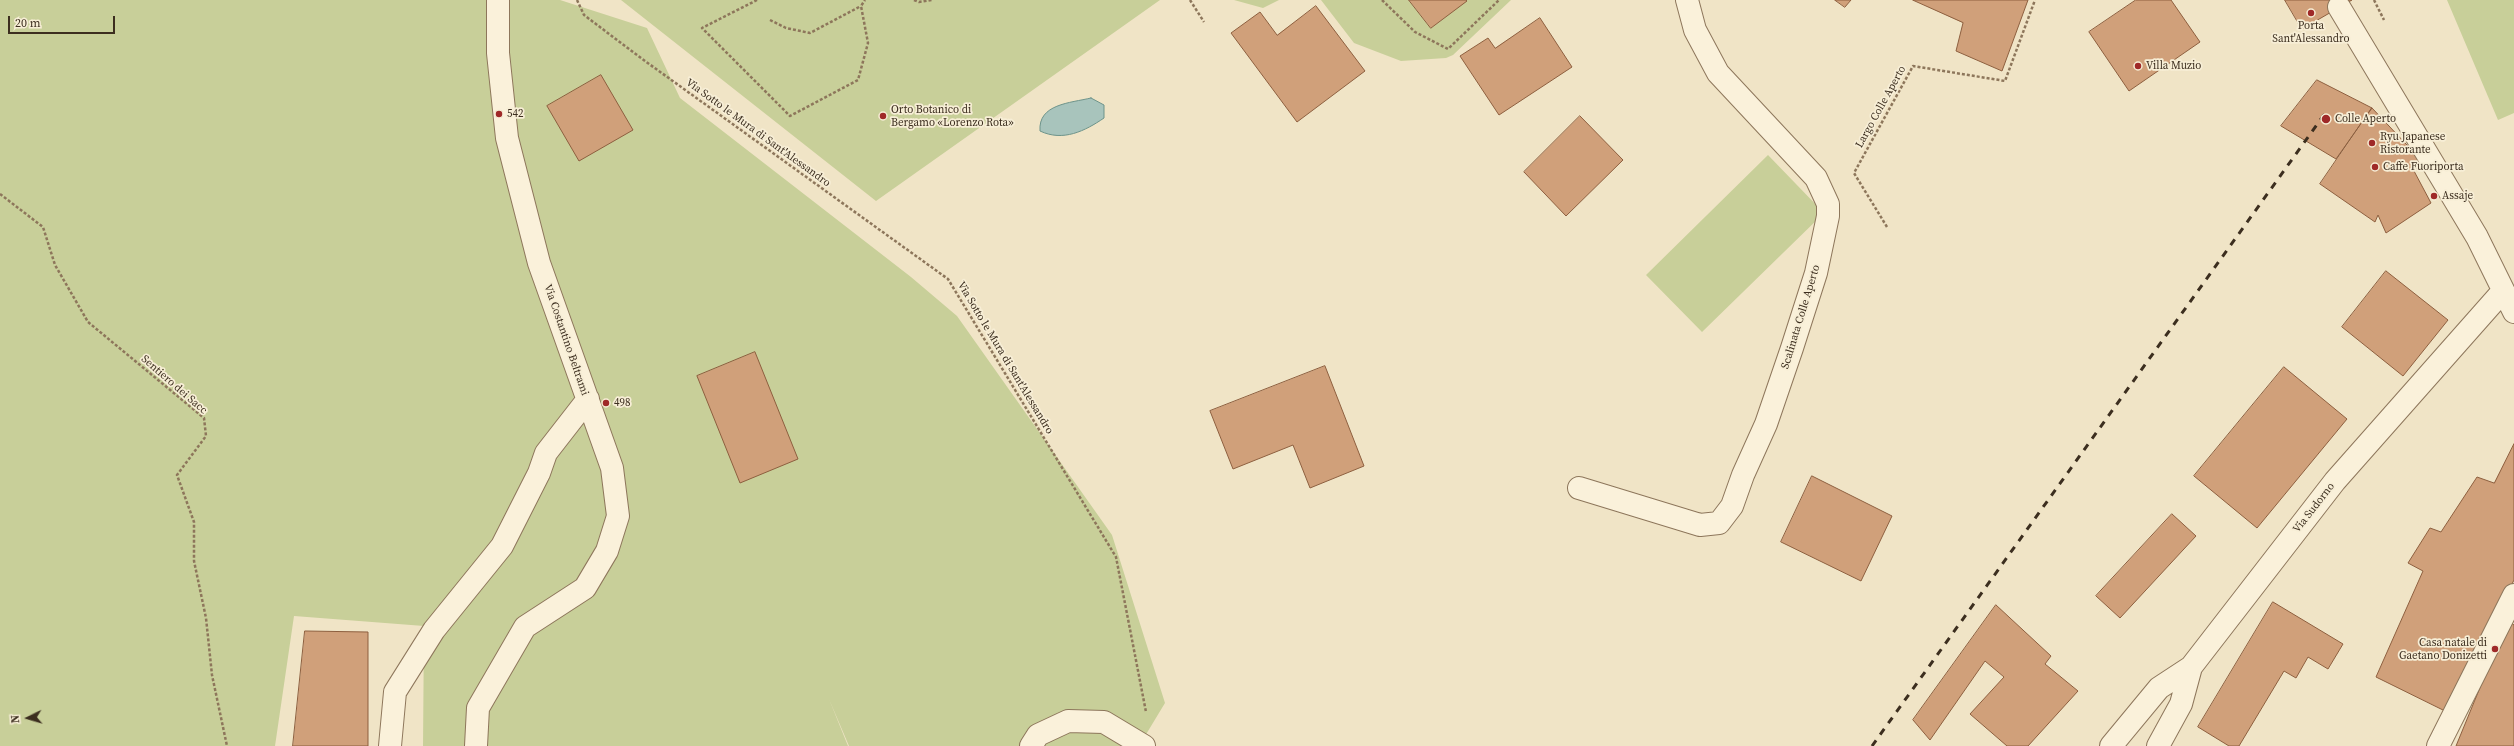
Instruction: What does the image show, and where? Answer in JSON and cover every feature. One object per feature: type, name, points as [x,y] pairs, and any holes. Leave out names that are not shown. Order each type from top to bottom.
[{"type":"street","name":"Via Costantino Beltrami","points":[[390,746],[395,692],[434,630],[502,546],[539,473],[546,453],[588,399],[539,263],[507,138],[498,53],[498,0]]},
{"type":"street","name":"Scalinata Colle Aperto","points":[[1579,488],[1700,525],[1719,523],[1732,506],[1743,475],[1766,424],[1816,273],[1828,216],[1828,204],[1816,178],[1718,74],[1695,30],[1687,0]]},
{"type":"street","points":[[2339,8],[2477,237],[2514,312]]},
{"type":"street","name":"Via Sudorno","points":[[2158,746],[2181,704],[2190,667],[2335,480],[2503,291]]},
{"type":"street","points":[[476,746],[478,708],[525,627],[585,588],[607,550],[618,516],[612,468],[588,399]]},
{"type":"street","points":[[2438,746],[2514,595]]},
{"type":"street","points":[[2111,746],[2159,688],[2190,667]]},
{"type":"street","points":[[1031,746],[1038,735],[1068,721],[1104,722],[1143,745]]},
{"type":"path","name":"Via Sotto le Mura di Sant'Alessandro","points":[[577,0],[584,15],[645,61],[948,279],[1116,557],[1147,712],[1143,745]]},
{"type":"path","points":[[757,0],[702,28],[790,116],[858,80],[868,43],[861,6]]},
{"type":"path","points":[[770,20],[786,28],[810,33],[861,6],[865,0]]},
{"type":"path","points":[[914,0],[919,2],[932,0]]},
{"type":"path","points":[[1190,0],[1204,22]]},
{"type":"path","points":[[1382,0],[1415,32],[1448,49],[1499,0]]},
{"type":"path","name":"Largo Colle Aperto","points":[[1888,227],[1854,173],[1913,66],[2005,81],[2035,0]]},
{"type":"path","name":"Sentiero dei Sacc","points":[[0,194],[43,227],[55,265],[88,322],[204,418],[206,436],[177,475],[194,522],[194,561],[206,618],[212,675],[227,746]]},
{"type":"green space","points":[[0,0],[560,0],[647,28],[680,98],[911,277],[957,316],[1112,535],[1165,703],[1139,746],[849,746],[829,699],[848,746],[423,746],[424,626],[294,616],[275,746],[0,746]]},
{"type":"green space","name":"Orto Botanico di Bergamo «Lorenzo Rota»","points":[[621,0],[1160,0],[876,201]]},
{"type":"green space","points":[[1234,0],[1279,0],[1263,8]]},
{"type":"green space","points":[[1321,0],[1409,0],[1431,28],[1466,0],[1511,0],[1453,55],[1446,58],[1401,61],[1354,43]]},
{"type":"green space","points":[[2447,0],[2514,0],[2514,113],[2498,120]]},
{"type":"green space","points":[[1768,155],[1824,213],[1702,332],[1646,275]]},
{"type":"water","points":[[1091,98],[1104,105],[1104,118],[1097,123],[1074,134],[1057,135],[1040,131],[1041,122],[1044,115],[1050,110],[1057,106]]},
{"type":"building","points":[[1409,0],[1466,0],[1467,1],[1431,28]]},
{"type":"building","points":[[1835,0],[1851,0],[1845,7]]},
{"type":"building","points":[[1913,0],[2028,0],[2002,71],[1956,51],[1963,23]]},
{"type":"building","name":"Villa Muzio","points":[[2136,0],[2171,0],[2200,42],[2129,91],[2089,32]]},
{"type":"building","name":"Porta Sant'Alessandro","points":[[2285,0],[2352,0],[2302,29]]},
{"type":"building","points":[[1316,6],[1365,71],[1297,122],[1231,33],[1260,12],[1277,35]]},
{"type":"building","points":[[1540,18],[1572,67],[1499,115],[1460,56],[1488,38],[1495,48]]},
{"type":"building","points":[[601,75],[633,130],[579,161],[547,106]]},
{"type":"building","points":[[2317,80],[2372,108],[2336,159],[2281,126]]},
{"type":"building","name":"Caffe Fuoriporta","points":[[2372,108],[2423,162],[2414,171],[2431,203],[2386,233],[2378,215],[2375,222],[2320,184]]},
{"type":"building","points":[[1580,116],[1623,160],[1566,216],[1524,172]]},
{"type":"building","points":[[2386,271],[2448,320],[2403,376],[2342,327]]},
{"type":"building","points":[[755,352],[798,459],[740,483],[697,376]]},
{"type":"building","points":[[1325,366],[1364,466],[1310,488],[1293,445],[1233,469],[1210,411]]},
{"type":"building","points":[[2284,367],[2347,419],[2257,528],[2194,476]]},
{"type":"building","points":[[2514,444],[2514,580],[2447,712],[2376,677],[2423,571],[2408,563],[2430,528],[2441,532],[2477,477],[2494,483]]},
{"type":"building","points":[[1812,476],[1892,516],[1861,581],[1781,542]]},
{"type":"building","points":[[2172,514],[2196,536],[2120,618],[2096,596]]},
{"type":"building","points":[[2273,602],[2343,644],[2328,669],[2308,657],[2296,678],[2284,671],[2239,746],[2229,746],[2198,727]]},
{"type":"building","points":[[1996,605],[2051,656],[2045,664],[2078,691],[2028,746],[2007,746],[1970,714],[2004,677],[1985,661],[1930,740],[1913,720]]},
{"type":"building","points":[[2510,622],[2514,625],[2514,746],[2456,746],[2486,673]]},
{"type":"building","points":[[305,631],[368,632],[368,746],[293,746]]},
{"type":"railway","points":[[1872,746],[2326,112]]},
{"type":"place","name":"Porta Sant'Alessandro","points":[[2311,13]]},
{"type":"place","name":"Villa Muzio","points":[[2138,66]]},
{"type":"place","name":"542","points":[[499,114]]},
{"type":"place","name":"Orto Botanico di Bergamo «Lorenzo Rota»","points":[[883,116]]},
{"type":"place","name":"Colle Aperto","points":[[2326,119]]},
{"type":"place","name":"Ryu Japanese Ristorante","points":[[2372,143]]},
{"type":"place","name":"Caffe Fuoriporta","points":[[2375,167]]},
{"type":"place","name":"Assaje","points":[[2434,196]]},
{"type":"place","name":"498","points":[[606,403]]},
{"type":"place","name":"Casa natale di Gaetano Donizetti","points":[[2495,649]]}]
